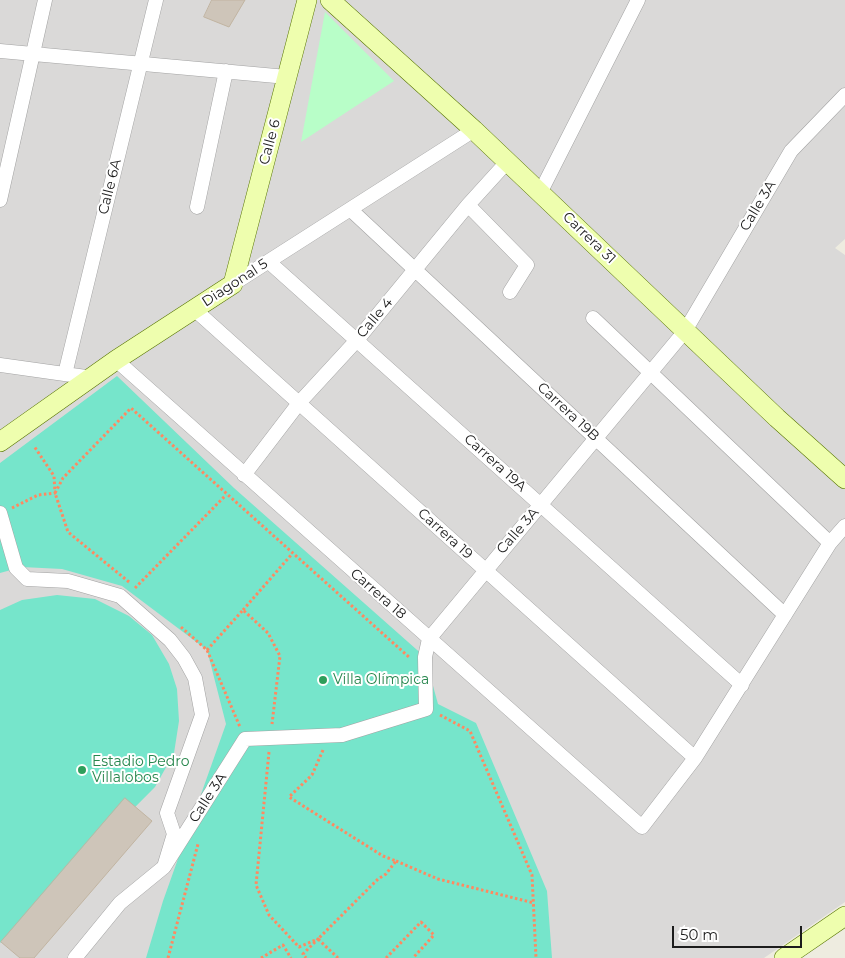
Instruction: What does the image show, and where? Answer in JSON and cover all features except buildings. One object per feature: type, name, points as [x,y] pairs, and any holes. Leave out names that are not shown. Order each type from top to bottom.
[{"type":"main road","name":"Calle 6","points":[[233,284],[307,0]]},
{"type":"main road","name":"Carrera 31","points":[[330,0],[474,130],[845,479]]},
{"type":"main road","name":"Diagonal 5","points":[[0,442],[116,360],[233,284]]},
{"type":"main road","points":[[784,958],[845,916]]},
{"type":"street","points":[[0,200],[46,0]]},
{"type":"street","name":"Calle 6A","points":[[65,374],[156,0]]},
{"type":"street","points":[[540,193],[638,0]]},
{"type":"street","points":[[0,51],[287,77]]},
{"type":"street","points":[[197,207],[226,71]]},
{"type":"street","name":"Calle 3A","points":[[75,958],[120,903],[164,867],[246,739],[342,735],[426,709],[425,657],[429,639],[484,569],[652,373],[685,330],[791,151],[845,95]]},
{"type":"street","name":"Diagonal 5","points":[[233,284],[474,130]]},
{"type":"street","name":"Calle 4","points":[[244,475],[299,403],[357,340],[468,205],[507,162]]},
{"type":"street","points":[[468,205],[528,265],[510,292]]},
{"type":"street","name":"Carrera 19B","points":[[351,210],[785,615]]},
{"type":"street","name":"Carrera 19A","points":[[269,262],[742,685]]},
{"type":"street","name":"Carrera 19","points":[[194,309],[695,758]]},
{"type":"street","points":[[593,318],[830,542]]},
{"type":"street","name":"Carrera 18","points":[[116,360],[642,827],[695,758]]},
{"type":"street","points":[[0,365],[93,378]]},
{"type":"street","points":[[1,513],[16,568],[26,579],[68,581],[120,596],[170,640],[184,658],[194,678],[202,716],[167,813],[174,834],[164,867]]},
{"type":"street","points":[[695,758],[830,542],[845,526]]},
{"type":"path","points":[[55,493],[63,478],[131,408],[415,663]]},
{"type":"path","points":[[34,446],[54,476],[55,493],[68,532],[142,594]]},
{"type":"path","points":[[1,513],[38,495],[55,493]]},
{"type":"path","points":[[135,588],[226,495]]},
{"type":"path","points":[[208,650],[292,554]]},
{"type":"path","points":[[243,610],[268,633],[280,656],[256,885],[269,915],[299,947],[318,938]]},
{"type":"path","points":[[178,624],[208,650],[246,739]]},
{"type":"path","points":[[426,693],[432,710],[470,731],[532,875],[536,958]]},
{"type":"path","points":[[330,736],[312,775],[289,797],[383,856],[438,878],[534,903]]},
{"type":"path","points":[[168,958],[200,836]]},
{"type":"path","points":[[306,958],[303,954],[378,879],[386,874],[396,861]]},
{"type":"path","points":[[386,958],[421,922],[434,935],[413,958]]},
{"type":"path","points":[[318,938],[338,958]]},
{"type":"path","points":[[261,958],[283,945],[291,958]]},
{"type":"shaded area","points":[[0,0],[845,0],[845,239],[835,248],[845,255],[845,902],[764,958],[0,958]]},
{"type":"green space","points":[[325,12],[394,81],[301,142]]},
{"type":"green space","name":"Villa Olímpica","points":[[117,376],[234,488],[425,657],[438,704],[476,723],[547,891],[552,958],[146,958],[163,901],[226,724],[207,650],[122,586],[62,569],[22,567],[0,573],[0,463]]},
{"type":"green space","name":"Estadio Pedro Villalobos","points":[[57,595],[95,599],[129,616],[152,635],[169,664],[177,689],[179,721],[174,753],[155,787],[0,943],[0,610],[22,600]]},
{"type":"place","name":"Villa Olímpica","points":[[323,680]]},
{"type":"place","name":"Estadio Pedro Villalobos","points":[[82,770]]}]
